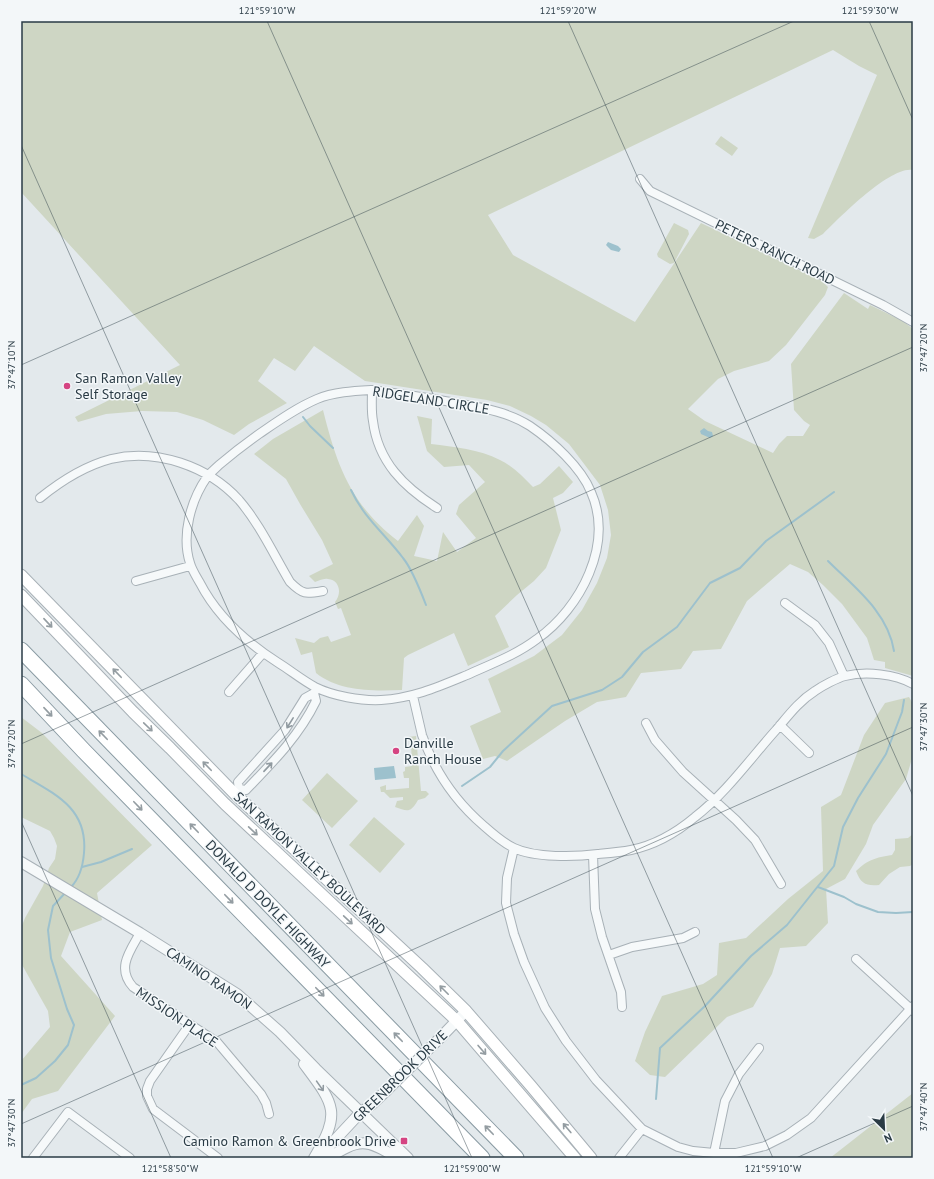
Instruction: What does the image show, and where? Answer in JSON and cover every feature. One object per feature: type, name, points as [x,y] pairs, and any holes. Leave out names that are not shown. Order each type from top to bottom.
[{"type":"highway","name":"DONALD D DOYLE HIGHWAY","points":[[21,650],[516,1158]]},
{"type":"highway","name":"DONALD D DOYLE HIGHWAY","points":[[21,684],[83,750],[482,1158]]},
{"type":"main road","name":"SAN RAMON VALLEY BOULEVARD","points":[[21,575],[237,792],[422,968],[466,1012],[542,1098],[591,1158]]},
{"type":"main road","name":"SAN RAMON VALLEY BOULEVARD","points":[[21,595],[224,804],[456,1021],[574,1158]]},
{"type":"street","name":"PETERS RANCH ROAD","points":[[640,179],[650,191],[883,305],[913,322]]},
{"type":"street","name":"RIDGELAND CIRCLE","points":[[372,390],[441,400],[495,410],[530,426],[559,449],[579,471],[591,490],[598,512],[598,536],[595,556],[586,581],[573,602],[557,621],[539,638],[515,653],[428,692],[413,696],[379,700],[348,698],[316,691],[263,653],[226,620],[205,593],[190,566],[187,554],[186,536],[190,513],[208,475],[241,446],[288,414],[319,398],[349,391],[372,390]]},
{"type":"street","points":[[372,390],[372,421],[377,440],[386,461],[403,483],[419,497],[437,508]]},
{"type":"street","points":[[40,498],[68,478],[90,466],[112,459],[139,456],[163,458],[189,465],[208,475],[224,486],[238,499],[250,514],[290,582],[297,589],[308,594],[323,591]]},
{"type":"street","points":[[136,581],[190,566]]},
{"type":"street","points":[[785,603],[815,625],[829,643],[844,676]]},
{"type":"street","points":[[229,692],[263,653]]},
{"type":"street","points":[[413,696],[423,735],[436,767],[452,792],[471,815],[496,837],[514,848],[545,856],[593,855],[631,850],[653,844],[674,833],[696,817],[714,801],[794,708],[816,690],[844,676],[865,674],[886,676],[908,681],[913,684]]},
{"type":"street","points":[[237,792],[238,782],[285,730],[305,698],[316,691]]},
{"type":"street","points":[[224,804],[237,792],[246,790],[291,742],[308,718],[316,700],[316,691]]},
{"type":"street","points":[[646,724],[655,740],[683,772],[736,820],[755,840],[781,884]]},
{"type":"street","points":[[780,725],[809,753]]},
{"type":"street","points":[[514,848],[506,878],[506,903],[514,934],[524,962],[545,1008],[566,1041],[596,1080],[642,1129],[678,1147],[693,1151],[736,1153],[765,1146],[787,1135],[811,1118],[912,1008],[856,959]]},
{"type":"street","points":[[593,855],[595,909],[621,992],[622,1007]]},
{"type":"street","name":"CAMINO RAMON","points":[[21,862],[140,933],[237,994],[280,1032],[360,1113],[408,1158]]},
{"type":"street","points":[[609,955],[632,947],[683,938],[695,932]]},
{"type":"street","name":"MISSION PLACE","points":[[140,933],[126,961],[124,970],[125,977],[132,987],[217,1042],[261,1094],[266,1103],[269,1114]]},
{"type":"street","name":"GREENBROOK DRIVE","points":[[318,1158],[360,1113],[386,1091],[466,1012]]},
{"type":"street","points":[[190,1024],[150,1081],[147,1089],[147,1096],[153,1109],[218,1158]]},
{"type":"street","points":[[280,1032],[323,1090],[329,1103],[332,1116],[329,1130],[314,1158]]},
{"type":"street","points":[[714,1153],[725,1101],[739,1074],[759,1048]]},
{"type":"street","points":[[33,1158],[68,1112],[130,1158]]},
{"type":"street","points":[[619,1158],[642,1129]]},
{"type":"street","points":[[328,1158],[356,1143],[366,1143],[375,1146],[398,1158]]},
{"type":"green space","points":[[21,21],[913,21],[913,170],[903,171],[879,184],[853,205],[823,234],[814,239],[808,238],[877,75],[833,50],[488,215],[513,255],[635,322],[701,223],[822,281],[828,287],[825,295],[786,345],[769,361],[734,371],[718,379],[688,409],[705,421],[773,453],[787,436],[803,436],[810,425],[794,410],[791,364],[844,293],[868,309],[870,305],[903,321],[913,329],[913,676],[885,668],[885,662],[874,660],[867,638],[842,604],[808,572],[790,564],[747,601],[721,649],[693,651],[681,669],[641,673],[626,697],[597,702],[565,721],[507,761],[495,756],[483,759],[470,726],[501,712],[488,679],[534,656],[562,635],[582,610],[597,583],[607,558],[611,535],[608,510],[600,485],[569,444],[546,425],[531,416],[510,406],[487,400],[365,381],[314,346],[295,371],[274,358],[258,381],[287,403],[249,424],[234,435],[203,420],[177,412],[142,411],[106,414],[78,422],[75,417],[180,365],[21,192]]},
{"type":"green space","points":[[721,136],[738,148],[732,156],[715,144]]},
{"type":"green space","points":[[674,223],[688,230],[689,234],[674,263],[670,264],[658,257],[657,254]]},
{"type":"green space","points":[[323,410],[340,467],[357,498],[368,513],[398,541],[417,515],[424,526],[414,556],[437,561],[443,532],[457,552],[476,538],[456,514],[459,505],[485,482],[469,465],[444,467],[427,451],[417,416],[432,419],[431,444],[466,449],[492,456],[505,462],[533,487],[540,484],[559,466],[573,482],[563,493],[553,498],[561,530],[546,568],[534,581],[495,616],[509,647],[468,666],[454,633],[404,658],[402,690],[368,690],[335,684],[316,673],[312,652],[301,655],[295,638],[314,643],[320,638],[328,636],[331,642],[351,635],[341,608],[338,609],[335,602],[339,595],[339,588],[335,582],[328,579],[323,579],[315,582],[309,576],[333,564],[322,540],[286,479],[254,454],[273,439]]},
{"type":"green space","points":[[909,697],[913,704],[913,755],[906,779],[873,825],[866,844],[845,879],[826,889],[828,923],[806,946],[780,948],[772,974],[753,1007],[727,1017],[665,1077],[650,1075],[635,1061],[645,1032],[662,996],[703,984],[717,975],[719,943],[746,938],[788,899],[823,871],[821,807],[841,795],[864,735],[885,703]]},
{"type":"green space","points":[[21,717],[42,733],[152,845],[97,893],[102,920],[70,932],[61,956],[115,1016],[58,1091],[32,1099],[21,1114],[21,1061],[50,1027],[48,1011],[21,963],[21,928],[43,886],[49,868],[55,859],[57,846],[50,831],[21,817]]},
{"type":"green space","points":[[416,736],[421,791],[426,791],[429,794],[425,798],[418,800],[413,808],[405,810],[395,807],[397,801],[403,800],[403,797],[390,798],[384,792],[381,792],[380,787],[386,785],[386,790],[409,788],[409,778],[404,778],[403,772],[405,771],[405,767],[412,766],[411,743],[408,737]]},
{"type":"green space","points":[[327,773],[358,801],[332,828],[302,800]]},
{"type":"green space","points":[[374,817],[405,844],[380,873],[349,845]]},
{"type":"green space","points":[[913,834],[913,864],[910,866],[900,867],[889,874],[879,885],[867,884],[860,879],[856,871],[872,860],[892,855],[895,850],[895,839],[908,838]]},
{"type":"green space","points":[[913,1093],[913,1158],[830,1158]]},
{"type":"water","points":[[608,242],[618,246],[621,249],[619,252],[611,250],[606,245]]},
{"type":"water","points":[[704,428],[712,432],[713,436],[710,438],[701,434],[700,431]]},
{"type":"water","points":[[394,766],[396,778],[375,780],[374,768]]},
{"type":"waterway","points":[[303,417],[310,426],[333,448]]},
{"type":"waterway","points":[[351,490],[368,517],[396,549],[410,568],[426,605]]},
{"type":"waterway","points":[[462,786],[490,767],[503,751],[552,706],[602,690],[622,677],[643,652],[677,627],[710,583],[740,568],[766,541],[834,492]]},
{"type":"waterway","points":[[828,561],[859,591],[877,612],[891,637],[894,651]]},
{"type":"waterway","points":[[656,1099],[660,1048],[705,1006],[751,956],[787,925],[834,866],[843,827],[858,798],[886,754],[902,712],[904,700]]},
{"type":"waterway","points":[[21,774],[46,788],[67,804],[81,824],[84,838],[82,867],[71,887]]},
{"type":"waterway","points":[[82,867],[101,862],[132,849]]},
{"type":"waterway","points":[[818,887],[878,912],[913,912]]},
{"type":"waterway","points":[[21,1085],[36,1078],[55,1061],[68,1045],[74,1025],[67,1009],[51,958],[48,930],[53,906],[66,892]]},
{"type":"place","name":"San Ramon Valley Self Storage","points":[[67,386]]},
{"type":"place","name":"Danville Ranch House","points":[[396,751]]},
{"type":"place","name":"Camino Ramon & Greenbrook Drive","points":[[404,1141]]}]
